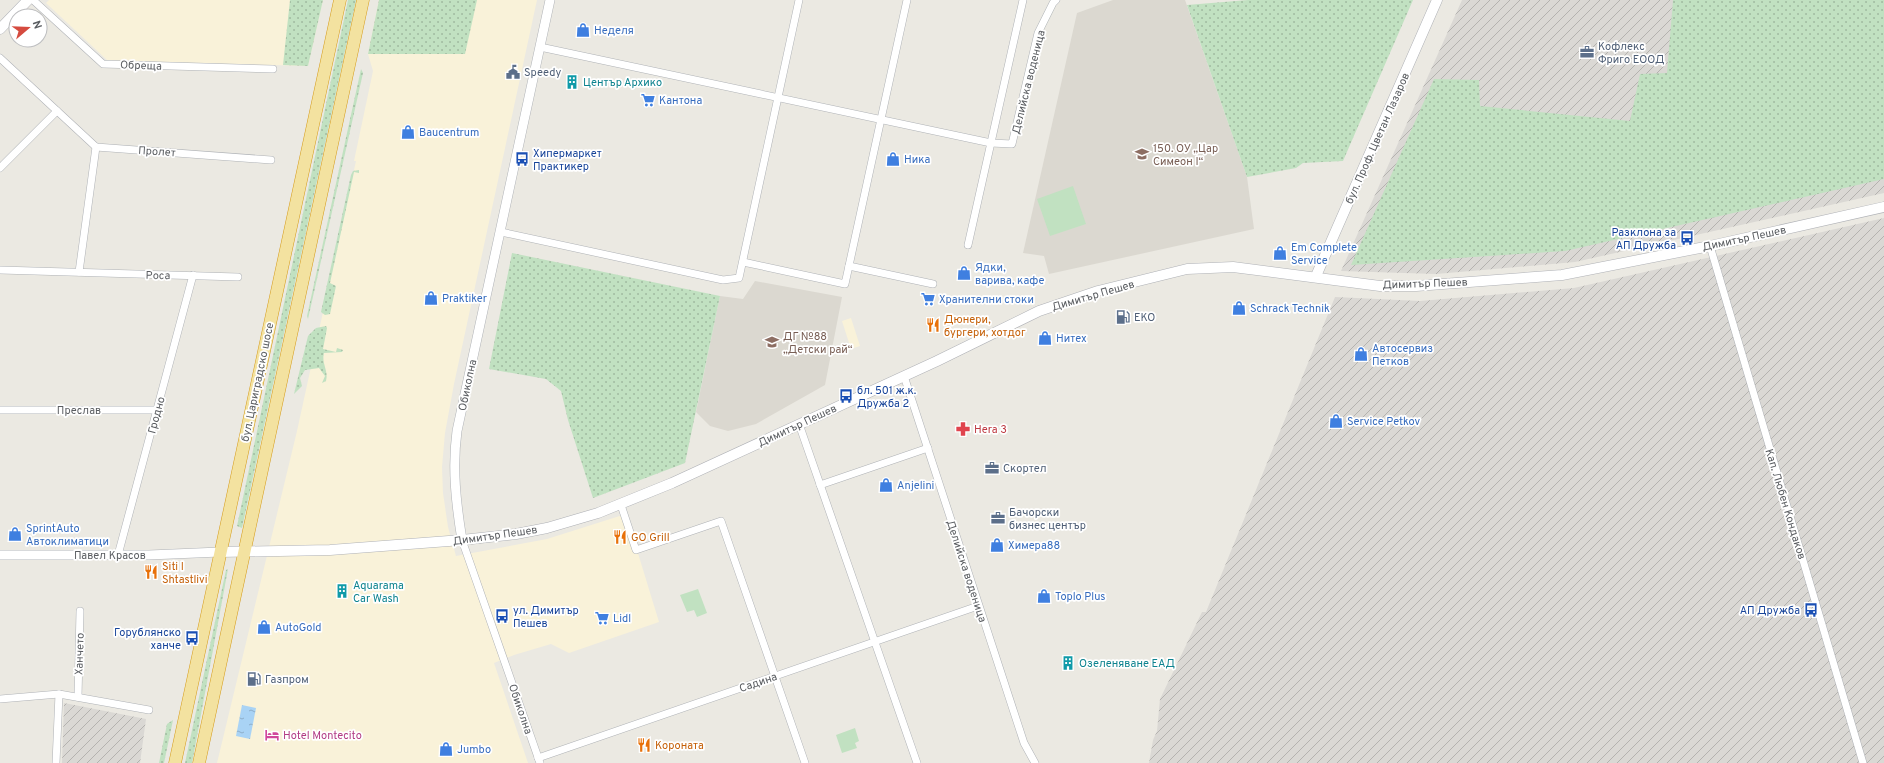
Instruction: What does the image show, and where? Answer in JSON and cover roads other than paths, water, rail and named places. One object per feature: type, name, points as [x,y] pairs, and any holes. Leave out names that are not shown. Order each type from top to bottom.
[{"type":"highway","name":"бул. Цариградско шосе","points":[[175,763],[340,0]]},
{"type":"highway","points":[[199,763],[363,0]]},
{"type":"main road","name":"бул. Проф. Цветан Лазаров","points":[[1316,276],[1437,0]]},
{"type":"main road","points":[[0,29],[27,1]]},
{"type":"main road","name":"Димитър Пешев","points":[[220,552],[330,550],[462,540],[516,534],[547,528],[621,505],[672,483],[904,376],[1039,311],[1098,292],[1180,271],[1233,267],[1316,276],[1380,286],[1416,286],[1562,274],[1710,246],[1884,207]]},
{"type":"street","name":"Обиколна","points":[[539,760],[462,540],[455,494],[455,444],[550,0]]},
{"type":"street","points":[[500,232],[723,280],[739,278],[799,0]]},
{"type":"street","points":[[743,262],[845,284],[907,0]]},
{"type":"street","points":[[968,245],[1023,0]]},
{"type":"street","name":"Делийска воденица","points":[[991,143],[1012,144],[1038,33],[1056,0]]},
{"type":"street","name":"Обреща","points":[[27,1],[104,64],[273,69]]},
{"type":"street","points":[[540,47],[991,143]]},
{"type":"street","points":[[0,58],[96,147],[78,272]]},
{"type":"street","points":[[0,168],[57,111]]},
{"type":"street","name":"Пролет","points":[[96,147],[271,160]]},
{"type":"street","name":"Кап. Любен Кондаков","points":[[1710,246],[1863,763]]},
{"type":"street","points":[[849,266],[933,284]]},
{"type":"street","name":"Роса","points":[[0,270],[238,277]]},
{"type":"street","name":"Гродно","points":[[118,555],[193,275]]},
{"type":"street","name":"Делийска воденица","points":[[904,376],[1024,743],[1035,763]]},
{"type":"street","name":"Преслав","points":[[0,410],[158,410]]},
{"type":"street","points":[[799,424],[917,763]]},
{"type":"street","points":[[820,485],[928,448]]},
{"type":"street","points":[[621,505],[636,550],[721,521],[804,763]]},
{"type":"street","name":"Павел Красов","points":[[0,555],[118,555],[220,552]]},
{"type":"street","name":"Садина","points":[[539,760],[978,606]]},
{"type":"street","name":"Ханчето","points":[[78,697],[80,611]]},
{"type":"street","points":[[56,763],[59,694]]},
{"type":"street","points":[[0,699],[59,694],[149,710]]},
{"type":"water","points":[[242,705],[256,708],[250,739],[236,736]]},
{"type":"place","name":"Неделя","points":[[583,30]]},
{"type":"place","name":"Кофлекс Фриго ЕООД","points":[[1587,52]]},
{"type":"place","name":"Speedy","points":[[513,72]]},
{"type":"place","name":"Център Архико","points":[[572,82]]},
{"type":"place","name":"Кантона","points":[[648,100]]},
{"type":"place","name":"Baucentrum","points":[[408,132]]},
{"type":"place","name":"150. ОУ „Цар Симеон I“","points":[[1142,154]]},
{"type":"place","name":"Хипермаркет Практикер","points":[[522,159]]},
{"type":"place","name":"Ника","points":[[893,159]]},
{"type":"place","name":"Разклона за АП Дружба","points":[[1687,238]]},
{"type":"place","name":"Em Complete Service","points":[[1280,253]]},
{"type":"place","name":"Ядки, варива, кафе","points":[[964,273]]},
{"type":"place","name":"Praktiker","points":[[431,298]]},
{"type":"place","name":"Хранителни стоки","points":[[928,299]]},
{"type":"place","name":"Schrack Technik","points":[[1239,308]]},
{"type":"place","name":"EKO","points":[[1123,317]]},
{"type":"place","name":"Дюнери, бургери, хотдог","points":[[933,325]]},
{"type":"place","name":"Нитех","points":[[1045,338]]},
{"type":"place","name":"ДГ №88 „Детски рай“","points":[[772,342]]},
{"type":"place","name":"Автосервиз Петков","points":[[1361,354]]},
{"type":"place","name":"бл. 501 ж.к. Дружба 2","points":[[846,396]]},
{"type":"place","name":"Service Petkov","points":[[1336,421]]},
{"type":"place","name":"Hera 3","points":[[963,429]]},
{"type":"place","name":"Скортел","points":[[992,468]]},
{"type":"place","name":"Anjelini","points":[[886,485]]},
{"type":"place","name":"Бачорски бизнес център","points":[[998,518]]},
{"type":"place","name":"SprintAuto Автоклиматици","points":[[15,534]]},
{"type":"place","name":"GO Grill","points":[[620,537]]},
{"type":"place","name":"Химера88","points":[[997,545]]},
{"type":"place","name":"Siti I Shtastlivi","points":[[151,572]]},
{"type":"place","name":"Aquarama Car Wash","points":[[342,591]]},
{"type":"place","name":"Toplo Plus","points":[[1044,596]]},
{"type":"place","name":"АП Дружба","points":[[1811,610]]},
{"type":"place","name":"ул. Димитър Пешев","points":[[502,616]]},
{"type":"place","name":"Lidl","points":[[602,618]]},
{"type":"place","name":"AutoGold","points":[[264,627]]},
{"type":"place","name":"Горублянско ханче","points":[[192,638]]},
{"type":"place","name":"Озеленяване ЕАД","points":[[1068,663]]},
{"type":"place","name":"Газпром","points":[[254,679]]},
{"type":"place","name":"Hotel Montecito","points":[[272,735]]},
{"type":"place","name":"Короната","points":[[644,745]]},
{"type":"place","name":"Jumbo","points":[[446,749]]}]
